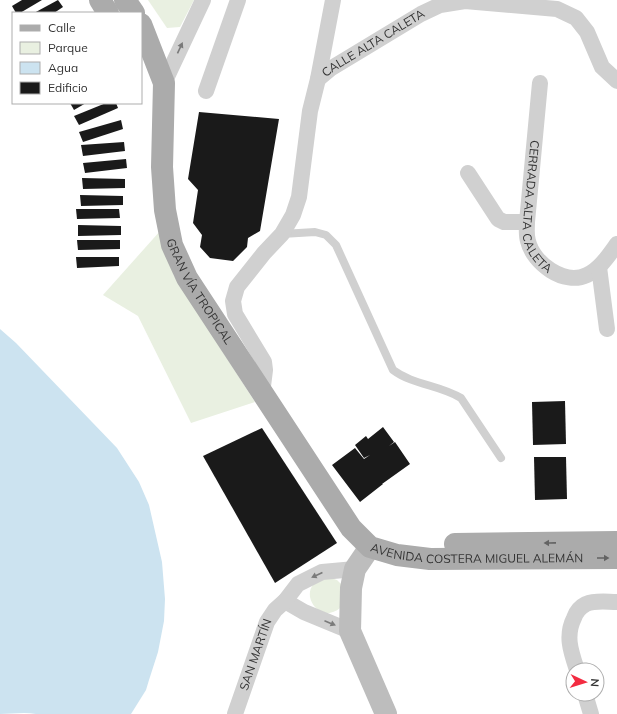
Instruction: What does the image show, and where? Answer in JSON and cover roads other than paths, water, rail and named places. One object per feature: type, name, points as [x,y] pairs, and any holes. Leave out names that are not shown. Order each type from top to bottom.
[{"type":"main road","points":[[100,0],[107,12]]},
{"type":"main road","points":[[125,0],[133,12]]},
{"type":"main road","points":[[142,27],[164,83]]},
{"type":"main road","points":[[142,60],[164,83]]},
{"type":"main road","name":"GRAN VÍA TROPICAL","points":[[164,83],[162,167],[165,210],[172,245],[186,278],[347,523],[370,547]]},
{"type":"main road","name":"AVENIDA COSTERA MIGUEL ALEMÁN","points":[[370,547],[434,544],[617,542]]},
{"type":"main road","name":"AVENIDA COSTERA MIGUEL ALEMÁN","points":[[370,547],[397,555],[430,559],[617,558]]},
{"type":"street","name":"GRAN VÍA TROPICAL","points":[[164,83],[203,0]]},
{"type":"street","points":[[206,91],[238,0]]},
{"type":"street","points":[[318,79],[333,0]]},
{"type":"street","name":"CALLE ALTA CALETA","points":[[262,394],[265,370],[264,362],[235,314],[233,301],[237,287],[264,253],[282,234],[293,215],[299,197],[310,111],[318,79],[330,69],[421,14],[440,5],[465,1],[557,9],[576,18],[587,32],[602,67],[617,81]]},
{"type":"street","name":"CERRADA ALTA CALETA","points":[[540,83],[527,222],[528,241],[535,256],[546,268],[560,275],[574,278],[587,275],[598,267],[617,244]]},
{"type":"street","points":[[468,173],[498,219],[504,222],[527,222]]},
{"type":"street","points":[[598,267],[607,329]]},
{"type":"street","points":[[370,547],[355,569],[351,588],[350,631],[386,714]]},
{"type":"street","name":"SAN MARTÍN","points":[[235,714],[267,622],[274,610],[285,601],[298,584],[322,572],[355,569]]},
{"type":"street","points":[[285,601],[304,612],[350,631]]},
{"type":"street","points":[[575,662],[570,647],[569,632],[577,611],[586,604],[596,602],[617,602]]},
{"type":"street","points":[[587,702],[591,714]]},
{"type":"lane","points":[[282,234],[314,232],[326,235],[336,245],[393,370],[401,376],[453,392],[462,398],[501,458]]},
{"type":"water","points":[[0,329],[16,343],[117,448],[139,482],[149,505],[162,562],[165,599],[164,621],[158,652],[146,690],[131,714],[0,714]]}]
